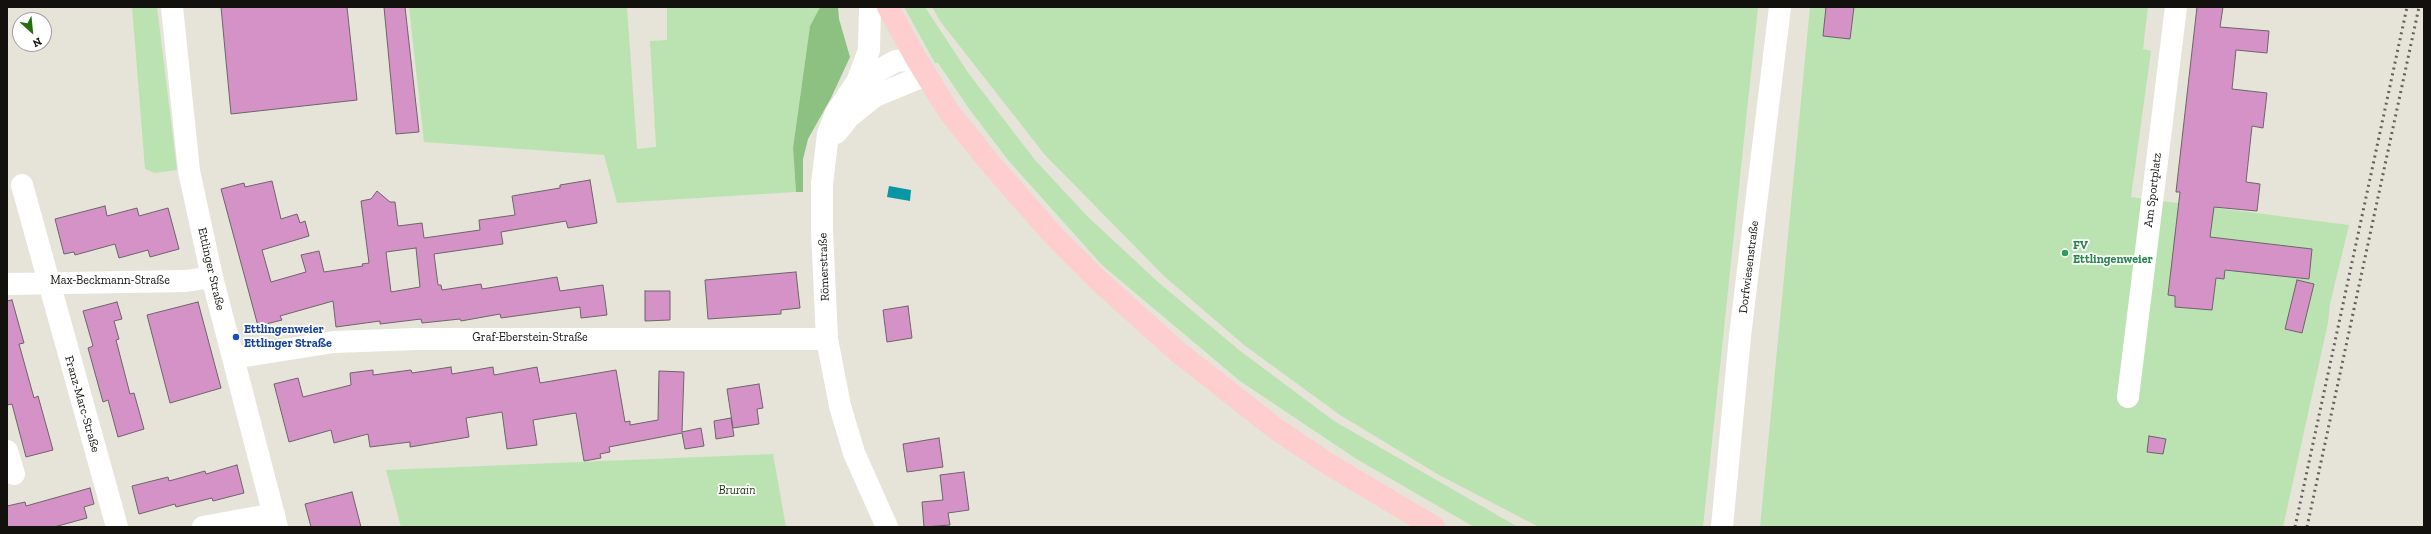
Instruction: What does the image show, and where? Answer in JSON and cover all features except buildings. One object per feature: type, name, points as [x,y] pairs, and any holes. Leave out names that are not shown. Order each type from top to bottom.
[{"type":"main road","points":[[888,7],[922,69],[949,112],[1058,240],[1142,321],[1227,392],[1330,465],[1434,527]]},
{"type":"street","name":"Ettlinger Straße","points":[[172,7],[186,146],[212,277],[276,520]]},
{"type":"street","name":"Römerstraße","points":[[870,7],[869,50],[857,82],[832,122],[822,184],[822,208],[827,339],[840,406],[854,453],[887,527]]},
{"type":"street","name":"Dorfwiesenstraße","points":[[1722,527],[1740,336],[1780,7]]},
{"type":"street","name":"Am Sportplatz","points":[[2128,397],[2176,7]]},
{"type":"street","points":[[827,150],[841,126],[859,107],[922,69],[907,60],[896,61],[857,82]]},
{"type":"street","name":"Franz-Marc-Straße","points":[[22,185],[117,527]]},
{"type":"street","name":"Max-Beckmann-Straße","points":[[7,284],[48,282],[186,281],[212,277]]},
{"type":"street","name":"Graf-Eberstein-Straße","points":[[234,358],[334,342],[410,339],[827,339]]},
{"type":"street","points":[[7,451],[14,474]]},
{"type":"street","points":[[203,527],[276,520]]},
{"type":"green space","points":[[132,7],[157,7],[177,170],[155,173],[145,169]]},
{"type":"green space","points":[[409,7],[627,7],[637,149],[656,147],[650,41],[667,40],[667,7],[820,7],[810,26],[793,148],[796,192],[617,203],[604,155],[424,142]]},
{"type":"green space","points":[[820,7],[838,7],[839,19],[850,57],[831,98],[808,139],[803,159],[803,192],[796,192],[793,148],[810,26]]},
{"type":"green space","points":[[904,7],[925,7],[969,74],[1035,160],[1087,216],[1158,282],[1239,350],[1334,421],[1518,527],[1474,527],[1355,458],[1240,381],[1102,265],[1008,160],[970,110],[938,63],[935,63]]},
{"type":"green space","points":[[932,7],[1758,7],[1703,527],[1539,527],[1439,475],[1340,415],[1244,345],[1164,276],[1045,155],[940,21]]},
{"type":"green space","name":"FV Ettlingenweier","points":[[1810,7],[2148,7],[2143,49],[2151,51],[2131,197],[2349,225],[2330,304],[2328,323],[2283,527],[1760,527]]},
{"type":"green space","name":"Brurain","points":[[773,454],[786,527],[401,527],[386,470]]},
{"type":"water","points":[[889,186],[911,190],[910,201],[887,197]]},
{"type":"railway","points":[[2295,527],[2407,7]]},
{"type":"railway","points":[[2307,527],[2419,7]]},
{"type":"place","name":"FV Ettlingenweier","points":[[2065,253]]},
{"type":"place","name":"Ettlingenweier Ettlinger Straße","points":[[236,337]]}]
